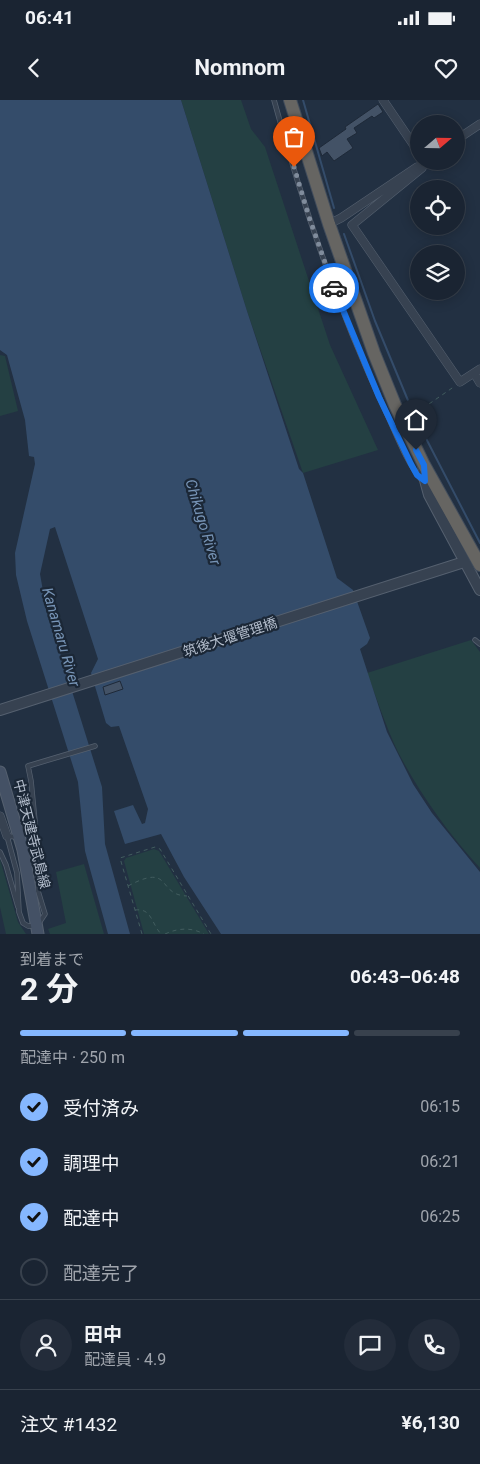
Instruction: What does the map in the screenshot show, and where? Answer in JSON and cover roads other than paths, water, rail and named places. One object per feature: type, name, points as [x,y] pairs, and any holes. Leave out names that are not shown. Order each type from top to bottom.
[{"type":"highway","points":[[290,100],[329,224],[374,353],[395,405],[424,465],[480,565]]},
{"type":"main road","name":"中津天建寺武島線","points":[[0,772],[19,838],[40,931]]},
{"type":"street","points":[[383,100],[410,140]]},
{"type":"street","points":[[465,134],[480,124]]},
{"type":"street","points":[[329,224],[341,218],[412,170]]},
{"type":"street","points":[[420,170],[352,225],[460,382],[477,371],[480,383]]},
{"type":"street","points":[[424,465],[425,481],[429,495],[461,563],[480,590]]},
{"type":"street","name":"筑後大堰管理橋","points":[[0,710],[461,563]]},
{"type":"street","points":[[0,816],[7,836]]},
{"type":"lane","points":[[274,100],[309,217],[339,300],[379,397],[400,442],[417,475],[425,481]]},
{"type":"lane","points":[[475,640],[480,644]]},
{"type":"lane","points":[[0,852],[6,865],[23,923],[40,931],[45,914],[38,891],[37,842],[28,766],[95,746]]},
{"type":"lane","points":[[19,838],[7,836],[17,873],[19,912]]},
{"type":"water","name":"Chikugo River","points":[[0,100],[181,100],[247,311],[337,578],[353,590],[370,638],[367,644],[360,649],[387,732],[413,784],[432,813],[480,872],[480,934],[221,934],[184,877],[161,834],[125,844],[114,811],[133,805],[142,824],[145,823],[148,809],[119,726],[111,727],[106,723],[91,673],[98,659],[55,527],[50,529],[40,574],[46,608],[102,787],[105,844],[130,934],[108,934],[85,851],[78,782],[27,621],[16,575],[15,553],[35,464],[34,457],[29,456],[25,420],[7,355],[0,350]]},
{"type":"waterway","points":[[303,100],[334,208]]},
{"type":"waterway","points":[[344,234],[375,321],[412,410]]},
{"type":"waterway","points":[[416,419],[480,543]]},
{"type":"water label","name":"Kanamaru River","points":[[61,637]]}]
